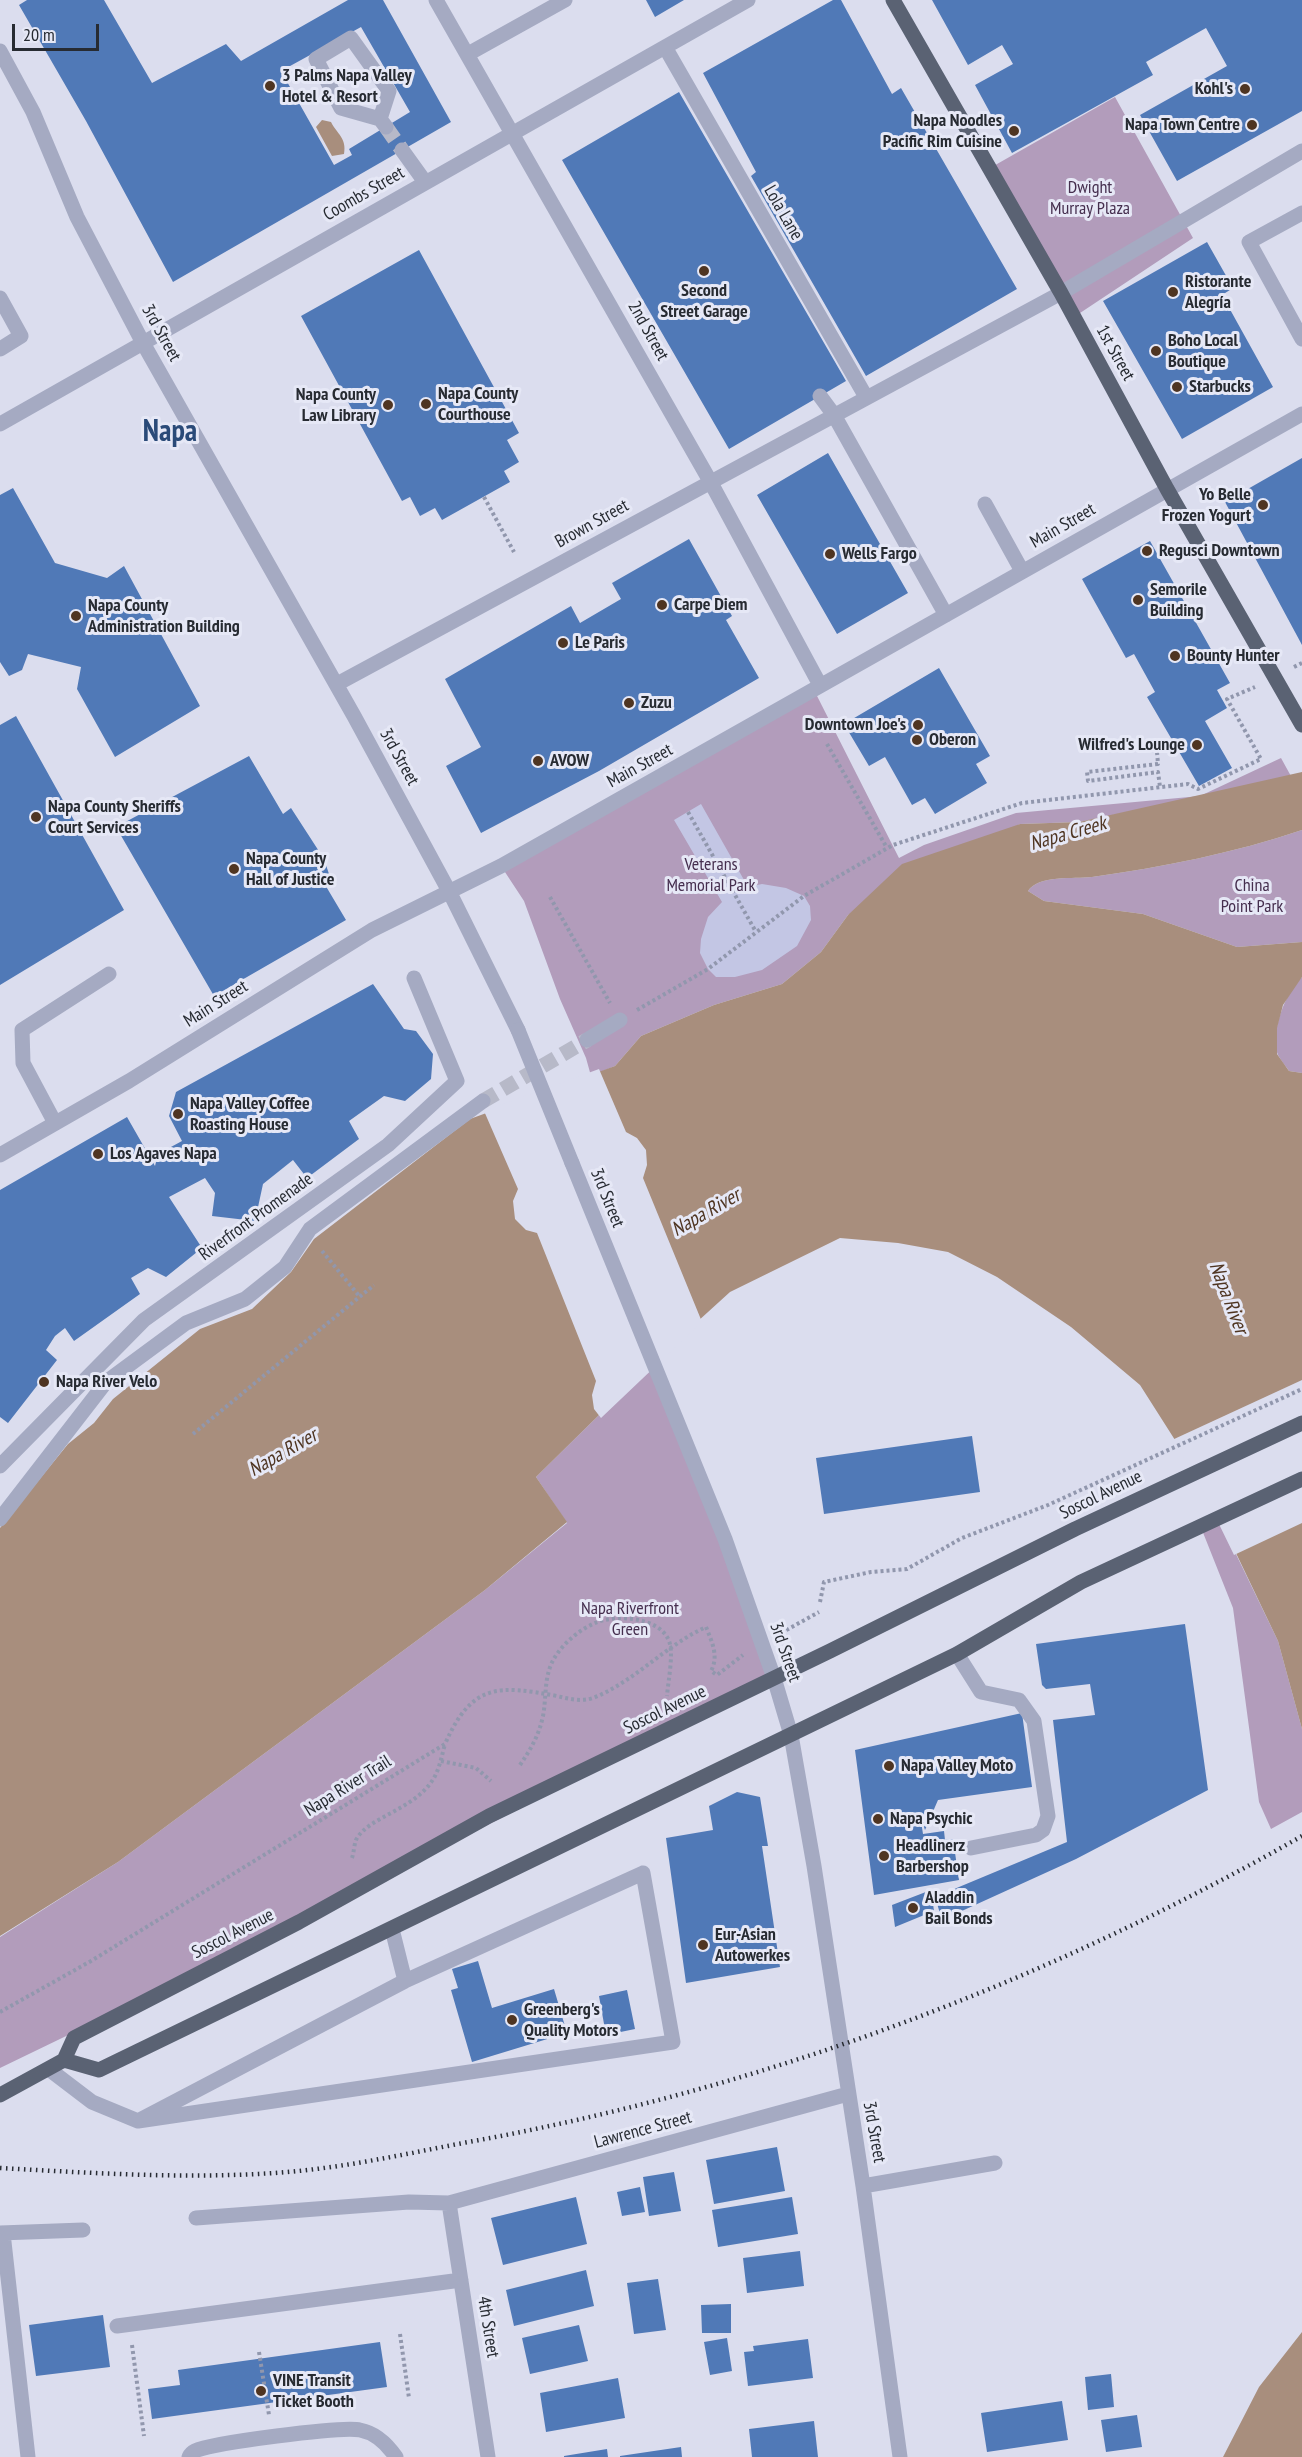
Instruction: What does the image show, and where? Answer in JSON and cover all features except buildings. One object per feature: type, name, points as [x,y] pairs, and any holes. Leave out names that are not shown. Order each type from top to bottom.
[{"type":"main road","name":"1st Street","points":[[893,0],[1061,293],[1167,489],[1302,725]]},
{"type":"main road","name":"Soscol Avenue","points":[[0,2095],[50,2070],[64,2060],[74,2038],[299,1922],[489,1816],[1180,1479],[1302,1423]]},
{"type":"main road","points":[[64,2060],[99,2070],[957,1654],[1052,1597],[1200,1525],[1302,1479]]},
{"type":"street","name":"2nd Street","points":[[436,0],[710,481],[820,685]]},
{"type":"street","points":[[468,54],[565,0]]},
{"type":"street","name":"Coombs Street","points":[[0,424],[748,0]]},
{"type":"street","points":[[351,38],[389,91],[383,123],[341,108],[316,59],[351,38]]},
{"type":"street","name":"Lola Lane","points":[[664,48],[866,397]]},
{"type":"street","name":"3rd Street","points":[[0,51],[33,112],[76,217],[143,343],[337,684],[450,893],[518,1030],[725,1539],[774,1678],[791,1735],[814,1866],[863,2186],[900,2457]]},
{"type":"street","points":[[402,150],[425,182]]},
{"type":"street","name":"Brown Street","points":[[337,684],[1061,293],[1302,151]]},
{"type":"street","points":[[1302,213],[1249,242],[1302,339]]},
{"type":"street","points":[[0,298],[21,336],[0,348]]},
{"type":"street","points":[[820,396],[834,415],[946,615]]},
{"type":"street","name":"Main Street","points":[[0,1155],[129,1081],[372,930],[450,893],[1302,414]]},
{"type":"street","points":[[985,504],[1022,571]]},
{"type":"street","points":[[55,1123],[23,1063],[22,1030],[109,974]]},
{"type":"street","name":"Riverfront Promenade","points":[[0,1466],[144,1320],[388,1145],[457,1081],[414,978]]},
{"type":"street","points":[[587,1040],[618,1016]]},
{"type":"street","points":[[0,1519],[106,1382],[186,1323],[245,1299],[285,1267],[307,1233],[483,1101]]},
{"type":"street","points":[[957,1654],[981,1692],[1018,1700],[1034,1720],[1048,1816],[1043,1830],[1036,1835],[971,1848]]},
{"type":"street","points":[[50,2070],[92,2102],[138,2121],[673,2042],[643,1873],[405,1981],[138,2121]]},
{"type":"street","points":[[392,1929],[405,1981]]},
{"type":"street","name":"Lawrence Street","points":[[196,2218],[409,2202],[449,2203],[848,2094]]},
{"type":"street","points":[[863,2186],[995,2163]]},
{"type":"street","name":"4th Street","points":[[449,2203],[488,2457]]},
{"type":"street","points":[[28,2457],[1,2233],[82,2230]]},
{"type":"street","points":[[123,2325],[461,2280]]},
{"type":"street","points":[[189,2457],[194,2451],[221,2445],[322,2431],[359,2429],[375,2434],[396,2457]]},
{"type":"street","points":[[383,2457],[396,2457]]},
{"type":"path","points":[[484,497],[514,552]]},
{"type":"path","points":[[550,897],[618,1016],[708,969],[804,896],[887,848],[1022,803],[1188,784],[1198,789],[1261,759],[1227,699],[1302,663]]},
{"type":"path","points":[[827,744],[887,848]]},
{"type":"path","points":[[1157,752],[1158,764],[1088,772],[1088,781],[1158,772],[1160,787]]},
{"type":"path","points":[[688,812],[756,932]]},
{"type":"path","points":[[307,1233],[360,1297]]},
{"type":"path","points":[[193,1434],[374,1286]]},
{"type":"path","points":[[820,1602],[824,1582],[871,1572],[907,1569],[962,1538],[1048,1505],[1302,1389]]},
{"type":"path","points":[[520,1765],[534,1746],[539,1733],[549,1668],[568,1641],[596,1622],[611,1619],[646,1622],[665,1634],[671,1647],[668,1696]]},
{"type":"path","points":[[352,1858],[356,1841],[362,1832],[418,1797],[436,1775],[454,1723],[470,1704],[484,1694],[512,1688],[574,1700],[590,1699],[606,1692],[706,1626],[715,1649],[714,1665],[711,1671],[717,1675]]},
{"type":"path","name":"Napa River Trail","points":[[0,2012],[91,1961],[445,1744]]},
{"type":"path","points":[[441,1761],[476,1768],[491,1781]]},
{"type":"path","points":[[123,2325],[144,2436]]},
{"type":"path","points":[[400,2334],[409,2398]]},
{"type":"path","points":[[259,2352],[272,2424]]},
{"type":"green space","name":"Dwight Murray Plaza","points":[[1115,97],[1193,238],[1074,317],[990,168]]},
{"type":"green space","name":"Veterans Memorial Park","points":[[814,690],[899,858],[924,845],[1016,813],[1200,796],[1281,758],[1292,778],[1079,822],[1020,824],[848,915],[821,952],[782,984],[714,1005],[641,1036],[615,1066],[591,1076],[524,901],[501,866]]},
{"type":"green space","name":"China Point Park","points":[[1302,830],[1302,942],[1237,947],[1143,914],[1044,901],[1028,891],[1040,882],[1048,880],[1092,877],[1172,864],[1250,846]]},
{"type":"green space","points":[[1302,977],[1302,1073],[1289,1071],[1278,1055],[1276,1036],[1277,1025],[1285,1002]]},
{"type":"green space","name":"Napa Riverfront Green","points":[[653,1362],[774,1678],[244,1950],[0,2068],[0,1937],[118,1862],[485,1590],[567,1523],[536,1477]]},
{"type":"green space","points":[[1218,1517],[1278,1641],[1302,1729],[1302,1812],[1271,1829],[1259,1802],[1233,1608],[1200,1525]]},
{"type":"shaded area","points":[[701,804],[748,887],[762,884],[786,888],[804,896],[810,906],[811,920],[797,946],[762,970],[735,977],[716,977],[708,969],[700,953],[701,939],[708,917],[722,902],[674,820]]},
{"type":"water","points":[[322,120],[331,122],[341,136],[345,149],[344,154],[332,156],[316,127]]},
{"type":"water","points":[[1302,772],[1302,830],[1250,846],[1172,864],[1092,877],[1048,880],[1040,882],[1028,891],[1044,901],[1143,914],[1237,947],[1302,942],[1302,977],[1283,1005],[1277,1028],[1277,1054],[1289,1071],[1302,1073],[1302,1729],[1278,1641],[1203,1484],[1140,1385],[1071,1327],[997,1277],[948,1252],[898,1243],[840,1238],[730,1292],[653,1362],[536,1477],[567,1522],[485,1590],[118,1862],[0,1936],[0,1528],[68,1444],[94,1423],[113,1399],[200,1329],[252,1309],[291,1272],[314,1239],[470,1119],[615,1066],[641,1036],[714,1005],[782,984],[821,952],[848,915],[902,864],[1020,824],[1079,822]]},
{"type":"water","points":[[1302,2332],[1302,2457],[1223,2457],[1259,2387]]},
{"type":"pier","points":[[599,1069],[626,1132],[637,1138],[646,1150],[647,1165],[643,1178],[702,1322],[601,1418],[594,1409],[592,1395],[596,1381],[537,1233],[526,1230],[515,1219],[513,1201],[518,1189],[484,1111]]},
{"type":"pier","points":[[1302,1380],[1302,1523],[1234,1555],[1200,1485],[1172,1440]]},
{"type":"tunnel","points":[[386,127],[402,150]]},
{"type":"tunnel","points":[[483,1101],[587,1040]]},
{"type":"railway","points":[[0,2168],[171,2175],[240,2175],[298,2171],[369,2161],[574,2121],[683,2094],[790,2062],[896,2026],[1000,1985],[1203,1890],[1302,1836]]},
{"type":"place","name":"3 Palms Napa Valley Hotel & Resort","points":[[270,86]]},
{"type":"place","name":"Kohl's","points":[[1245,89]]},
{"type":"place","name":"Napa Town Centre","points":[[1252,125]]},
{"type":"place","name":"Napa Noodles Pacific Rim Cuisine","points":[[1014,131]]},
{"type":"place","name":"Second Street Garage","points":[[704,271]]},
{"type":"place","name":"Ristorante Alegría","points":[[1173,292]]},
{"type":"place","name":"Boho Local Boutique","points":[[1156,351]]},
{"type":"place","name":"Starbucks","points":[[1177,387]]},
{"type":"place","name":"Napa County Courthouse","points":[[426,404]]},
{"type":"place","name":"Napa County Law Library","points":[[388,405]]},
{"type":"place","name":"Yo Belle Frozen Yogurt","points":[[1263,505]]},
{"type":"place","name":"Regusci Downtown","points":[[1147,551]]},
{"type":"place","name":"Wells Fargo","points":[[830,554]]},
{"type":"place","name":"Semorile Building","points":[[1138,600]]},
{"type":"place","name":"Carpe Diem","points":[[662,605]]},
{"type":"place","name":"Napa County Administration Building","points":[[76,616]]},
{"type":"place","name":"Le Paris","points":[[563,643]]},
{"type":"place","name":"Bounty Hunter","points":[[1175,656]]},
{"type":"place","name":"Zuzu","points":[[629,703]]},
{"type":"place","name":"Downtown Joe's","points":[[918,725]]},
{"type":"place","name":"Oberon","points":[[917,740]]},
{"type":"place","name":"Wilfred's Lounge","points":[[1197,745]]},
{"type":"place","name":"AVOW","points":[[538,761]]},
{"type":"place","name":"Napa County Sheriffs Court Services","points":[[36,817]]},
{"type":"place","name":"Napa County Hall of Justice","points":[[234,869]]},
{"type":"place","name":"Napa Valley Coffee Roasting House","points":[[178,1114]]},
{"type":"place","name":"Los Agaves Napa","points":[[98,1154]]},
{"type":"place","name":"Napa River Velo","points":[[44,1382]]},
{"type":"place","name":"Napa Valley Moto","points":[[889,1766]]},
{"type":"place","name":"Napa Psychic","points":[[878,1819]]},
{"type":"place","name":"Headlinerz Barbershop","points":[[884,1856]]},
{"type":"place","name":"Aladdin Bail Bonds","points":[[913,1908]]},
{"type":"place","name":"Eur-Asian Autowerkes","points":[[703,1945]]},
{"type":"place","name":"Greenberg's Quality Motors","points":[[512,2020]]},
{"type":"place","name":"VINE Transit Ticket Booth","points":[[261,2391]]},
{"type":"district","name":"Napa","points":[[170,432]]},
{"type":"water label","name":"Napa Creek","points":[[1068,834]]},
{"type":"water label","name":"Napa River","points":[[706,1213]]},
{"type":"water label","name":"Napa River","points":[[1228,1298]]},
{"type":"water label","name":"Napa River","points":[[283,1453]]}]
